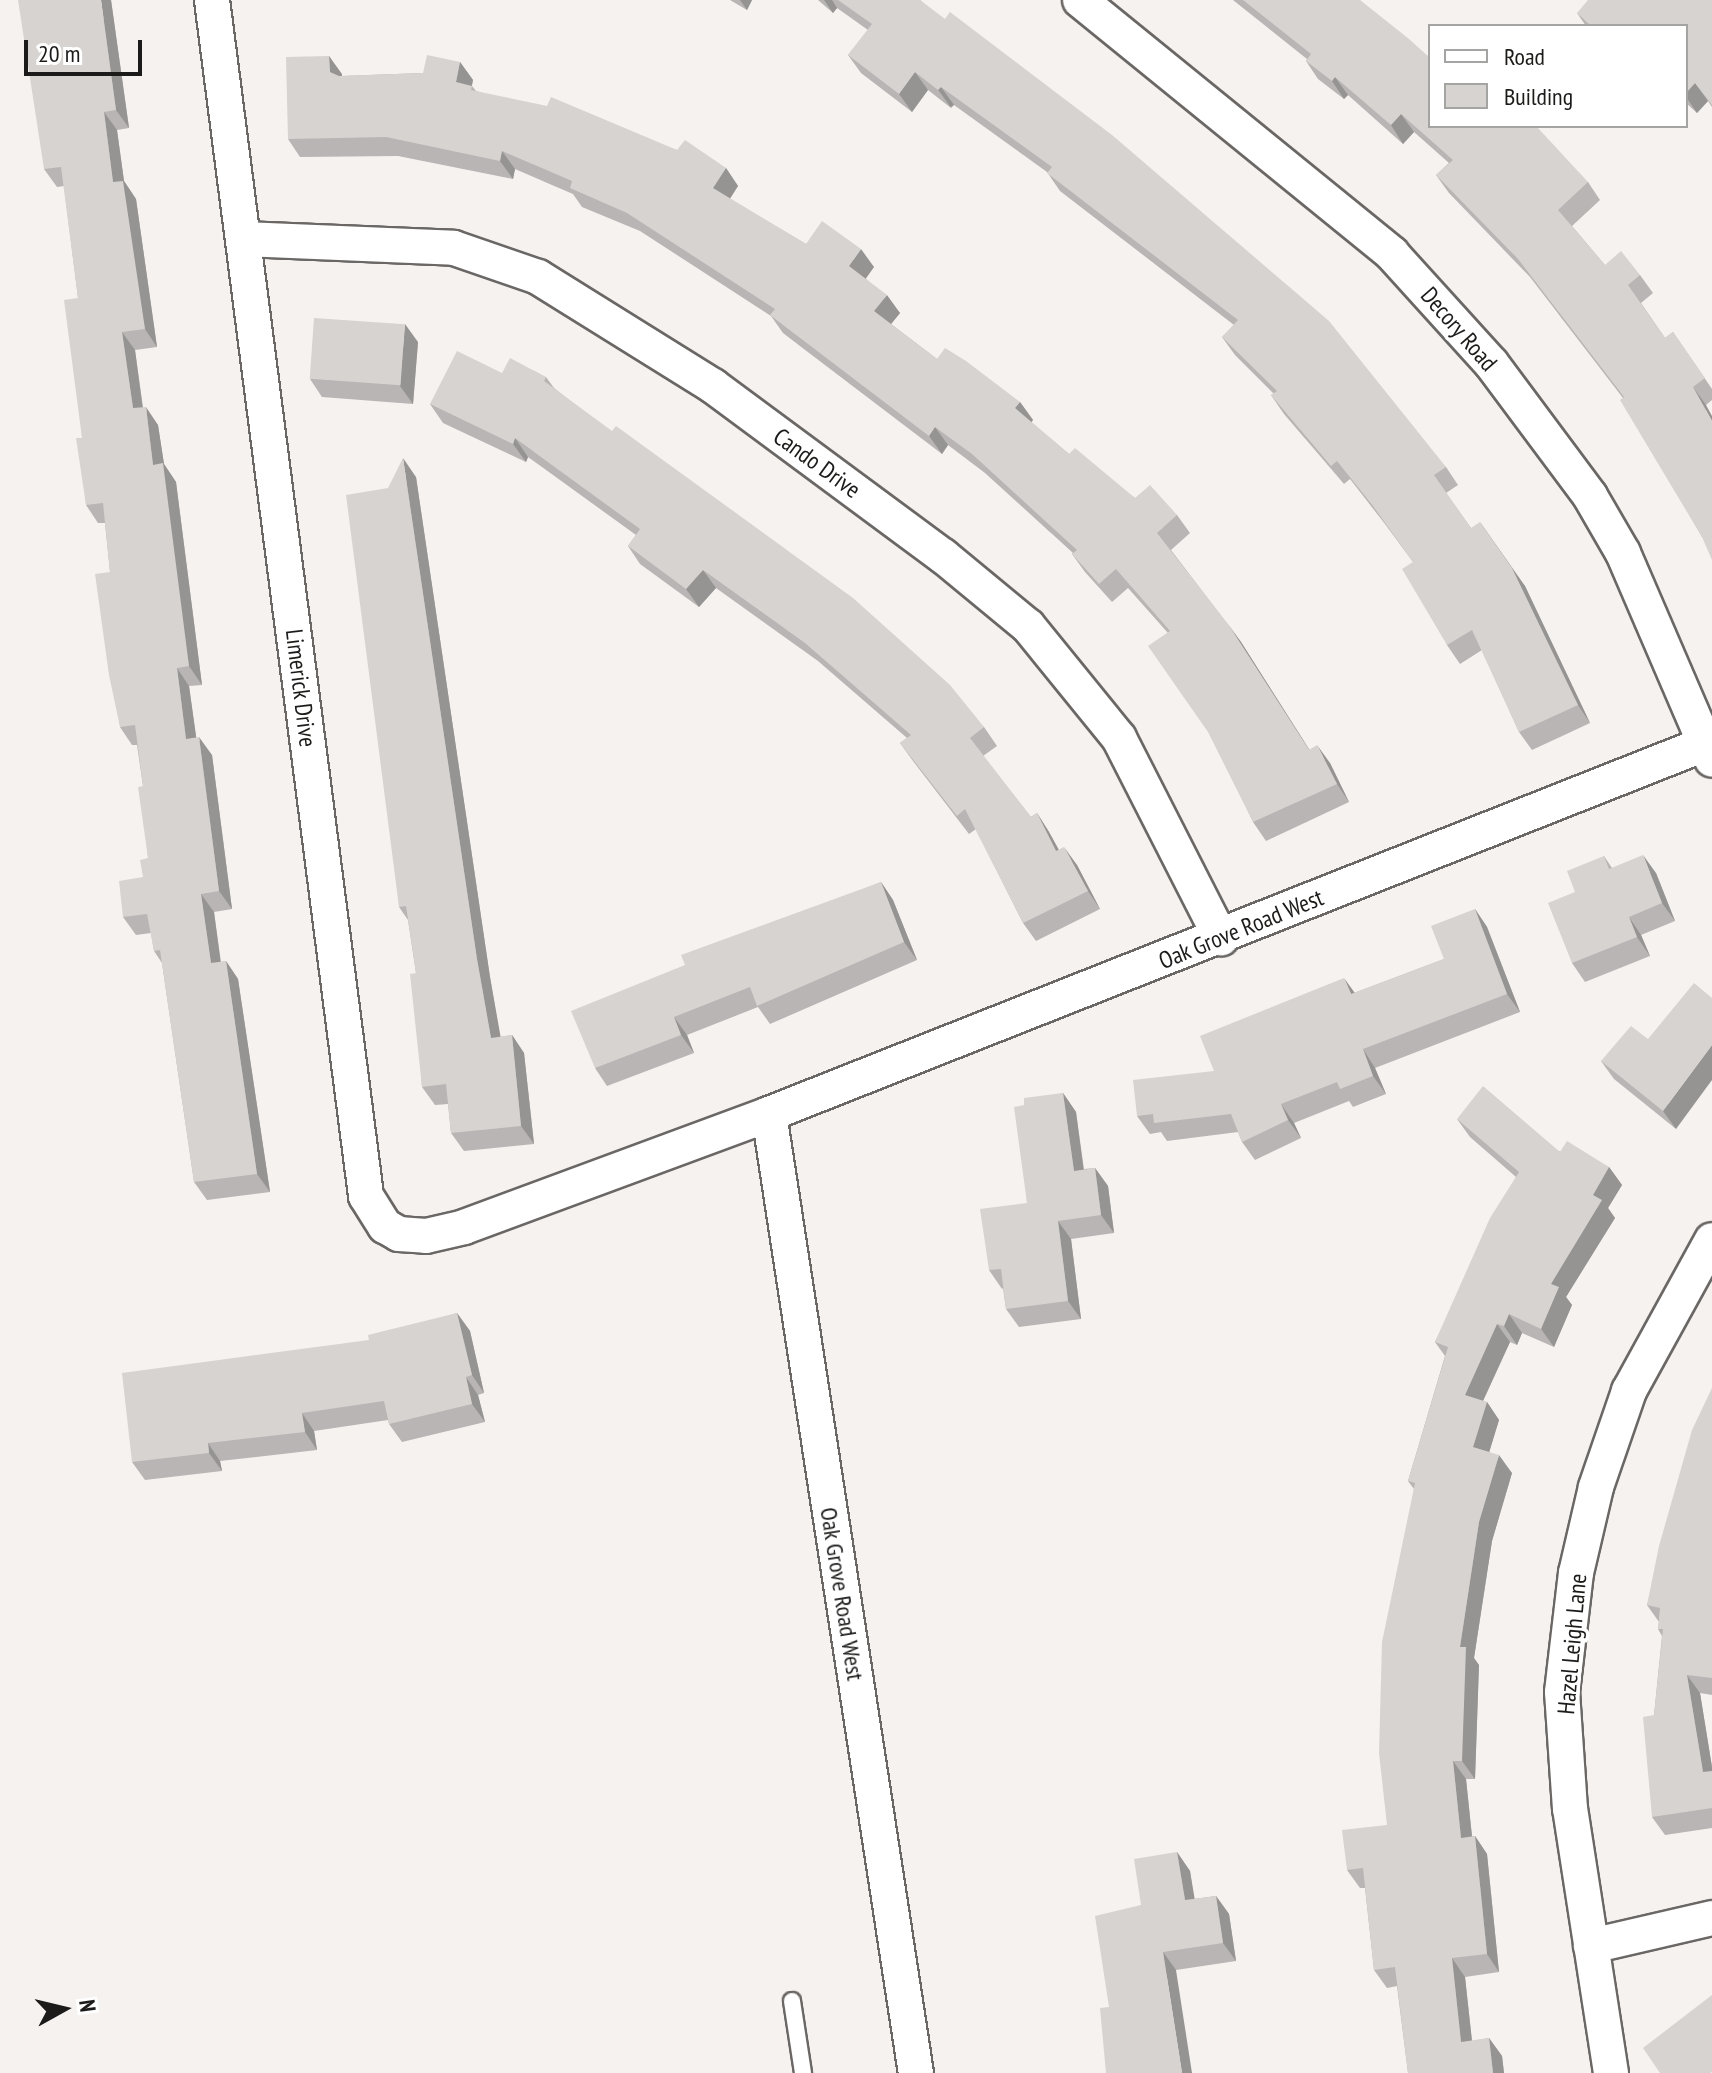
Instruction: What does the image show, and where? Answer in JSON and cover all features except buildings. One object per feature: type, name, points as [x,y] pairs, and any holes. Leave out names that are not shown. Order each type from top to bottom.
[{"type":"street","name":"Limerick Drive","points":[[212,0],[366,1196],[385,1226],[399,1234],[426,1236],[524,1205]]},
{"type":"street","name":"Decory Road","points":[[1080,0],[1392,254],[1491,363],[1590,496],[1623,553],[1710,748]]},
{"type":"street","name":"Cando Drive","points":[[243,239],[454,248],[538,277],[713,386],[943,556],[1028,626],[1119,738],[1221,938]]},
{"type":"street","name":"Oak Grove Road West","points":[[524,1205],[769,1114],[1710,748]]},
{"type":"street","name":"Oak Grove Road West","points":[[769,1114],[916,2073]]},
{"type":"street","name":"Hazel Leigh Lane","points":[[1611,2073],[1570,1809],[1562,1692],[1576,1573],[1596,1487],[1629,1391],[1712,1240]]},
{"type":"street","points":[[1591,1946],[1712,1918]]},
{"type":"lane","points":[[792,2001],[803,2073]]}]
